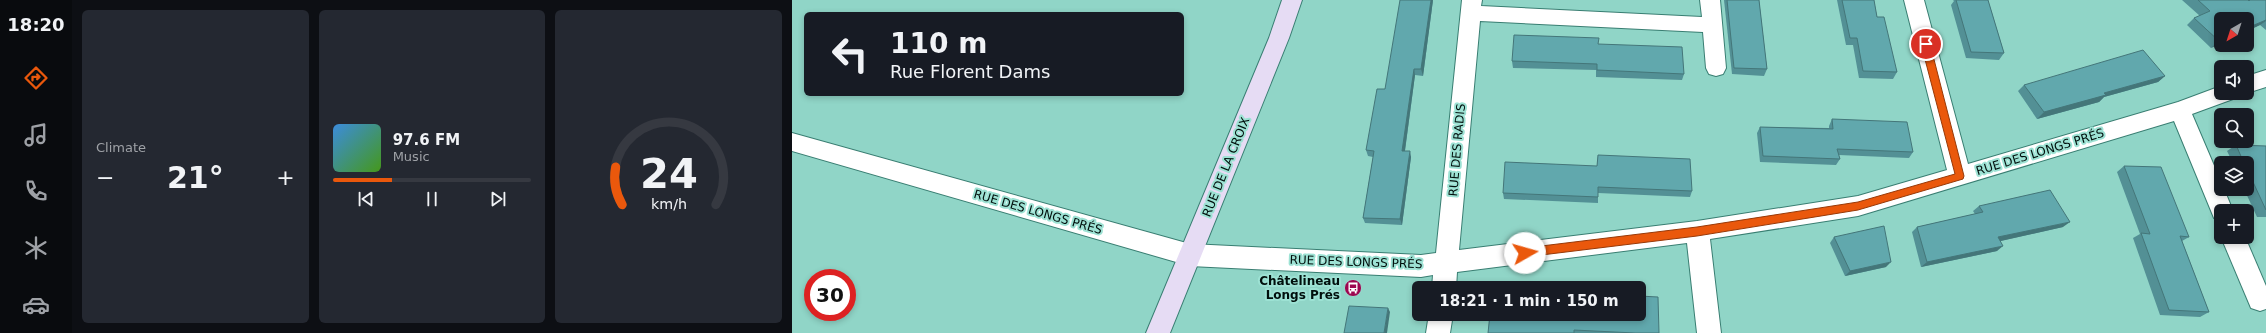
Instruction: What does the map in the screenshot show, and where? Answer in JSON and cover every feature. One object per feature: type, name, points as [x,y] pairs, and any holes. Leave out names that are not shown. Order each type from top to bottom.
[{"type":"street","name":"RUE DE LA CROIX","points":[[1158,333],[1279,38],[1292,0]]},
{"type":"street","points":[[1710,0],[1716,68]]},
{"type":"street","points":[[1914,0],[1960,176]]},
{"type":"street","name":"RUE DES RADIS","points":[[1445,281],[1471,6],[1712,25]]},
{"type":"street","points":[[2254,82],[2266,78]]},
{"type":"street","name":"RUE DES LONGS PRÉS","points":[[792,142],[1190,255],[1421,266],[1697,231],[1858,206],[2180,110],[2214,97]]},
{"type":"street","points":[[2180,110],[2219,204]]},
{"type":"street","points":[[1697,231],[1709,333]]},
{"type":"street","points":[[2236,244],[2260,300]]},
{"type":"street","points":[[1438,333],[1440,321]]},
{"type":"building","points":[[1400,0],[1431,0],[1421,69],[1414,69],[1402,151],[1410,151],[1400,219],[1363,218],[1374,151],[1366,150],[1377,89],[1385,89]]},
{"type":"building","points":[[1727,0],[1759,0],[1767,69],[1734,68]]},
{"type":"building","points":[[1842,0],[1874,0],[1877,17],[1884,17],[1897,72],[1863,71],[1857,38],[1850,38]]},
{"type":"building","points":[[1956,0],[1988,0],[2004,53],[1971,52]]},
{"type":"building","points":[[2198,0],[2266,0],[2266,20],[2254,25],[2254,12],[2214,12],[2214,36],[2194,18],[2210,11]]},
{"type":"building","points":[[1514,35],[1599,38],[1598,44],[1682,47],[1684,74],[1597,70],[1597,64],[1512,61]]},
{"type":"building","points":[[2143,50],[2165,76],[2104,93],[2106,95],[2044,112],[2024,85]]},
{"type":"building","points":[[1832,119],[1907,122],[1913,152],[1837,149],[1840,159],[1763,156],[1760,127],[1833,129]]},
{"type":"building","points":[[2254,146],[2266,146],[2266,210],[2254,184],[2254,156],[2241,156],[2237,148],[2254,148]]},
{"type":"building","points":[[1598,155],[1690,159],[1692,191],[1598,187],[1598,197],[1503,193],[1505,162],[1597,166]]},
{"type":"building","points":[[2124,166],[2161,167],[2189,237],[2180,236],[2209,312],[2169,310],[2141,233],[2150,234]]},
{"type":"building","points":[[2050,190],[2070,222],[1998,237],[2003,246],[1927,262],[1917,227],[1983,212],[1979,206]]},
{"type":"building","points":[[1884,226],[1891,262],[1850,271],[1834,237]]},
{"type":"building","points":[[1646,296],[1658,297],[1659,333],[1574,330],[1574,333],[1488,333],[1489,321],[1646,321]]},
{"type":"building","points":[[1349,306],[1388,308],[1384,333],[1344,333]]},
{"type":"place","name":"Châtelineau Longs Prés","points":[[1353,288]]},
{"type":"route","points":[[1525,253],[1697,231],[1858,206],[1960,176],[1926,44]]}]
